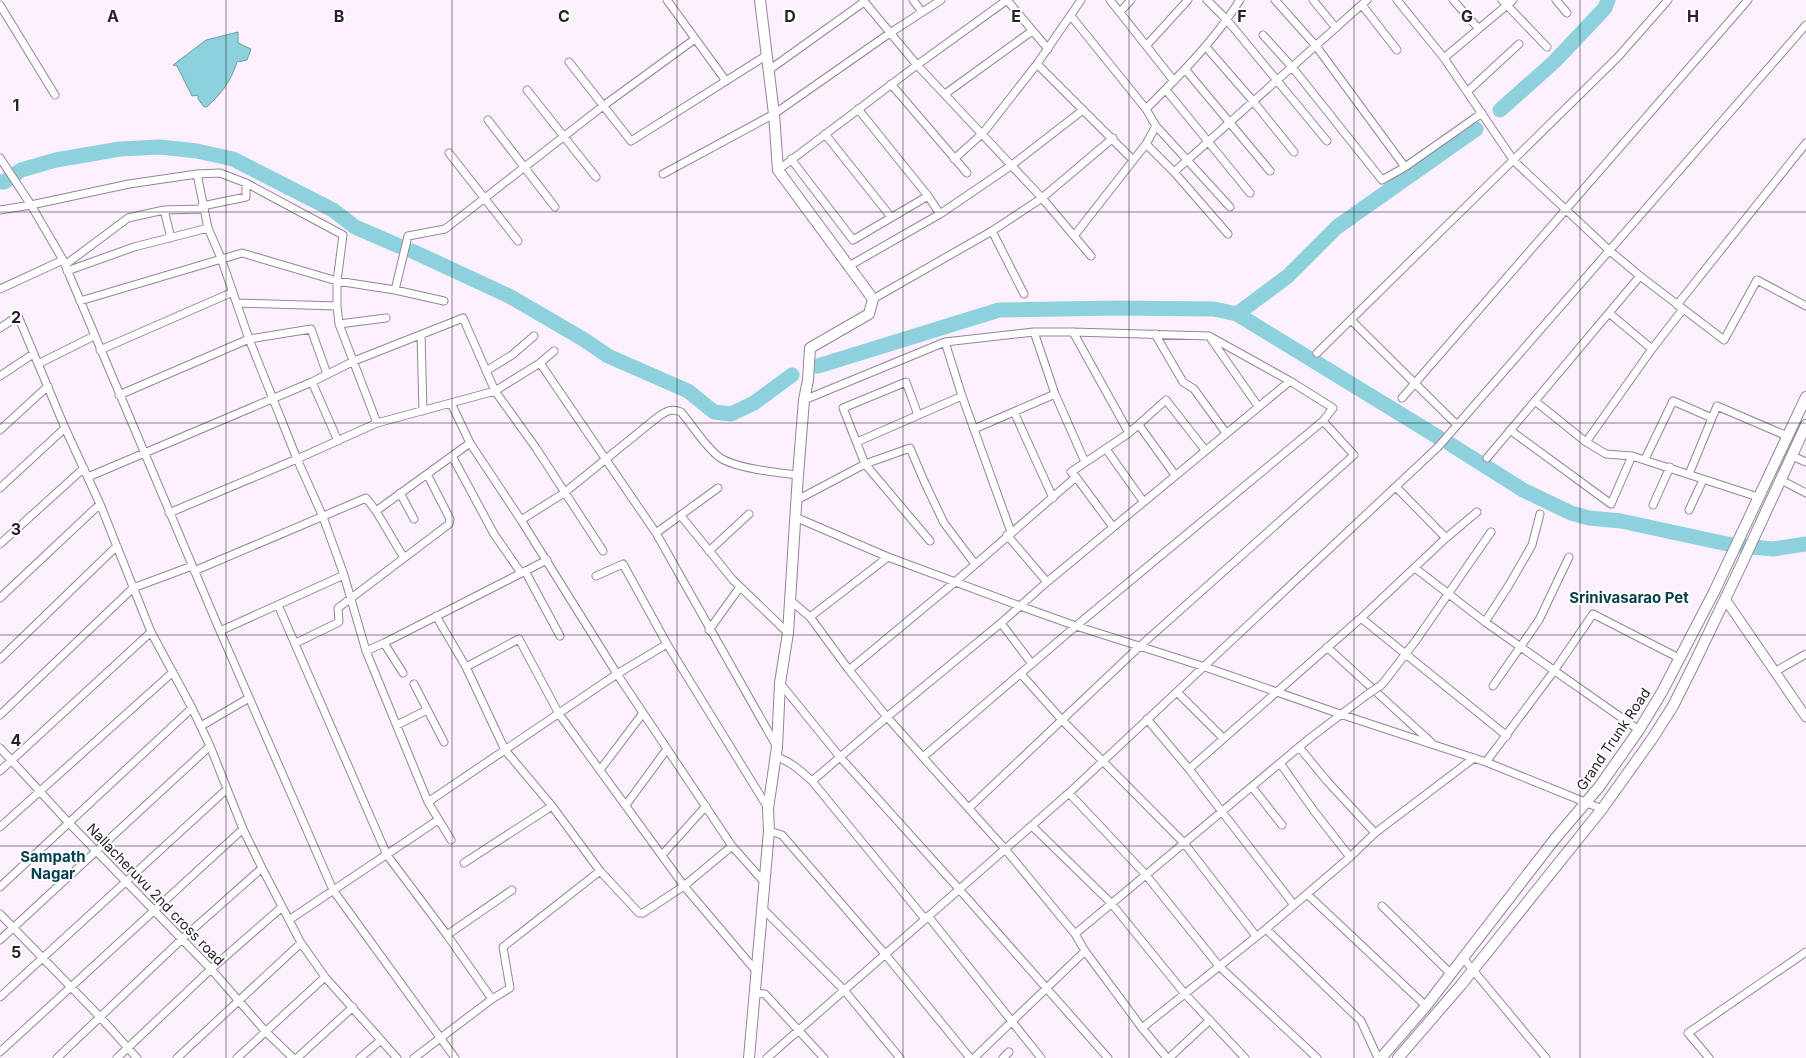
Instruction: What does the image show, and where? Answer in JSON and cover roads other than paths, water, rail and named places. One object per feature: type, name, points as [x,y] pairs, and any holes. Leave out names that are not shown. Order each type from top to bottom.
[{"type":"main road","points":[[748,1058],[769,831],[768,808],[776,752],[780,684],[788,633],[798,475],[810,348],[869,314],[873,299],[778,170],[774,114],[760,0]]},
{"type":"main road","name":"Grand Trunk Road","points":[[1380,1058],[1426,1006],[1554,840],[1586,802],[1639,730],[1662,692],[1728,564],[1806,397]]},
{"type":"main road","points":[[1398,1058],[1473,970],[1602,809],[1652,739],[1673,706],[1792,456],[1804,436],[1806,425]]},
{"type":"street","points":[[668,0],[726,81]]},
{"type":"street","points":[[913,0],[922,12]]},
{"type":"street","points":[[663,174],[774,114],[941,0]]},
{"type":"street","points":[[778,170],[891,84],[1007,0],[1048,49]]},
{"type":"street","points":[[954,159],[983,133],[1037,64],[1081,0]]},
{"type":"street","points":[[1110,0],[1174,80]]},
{"type":"street","points":[[1120,12],[1131,0]]},
{"type":"street","points":[[1146,46],[1188,0]]},
{"type":"street","points":[[1206,0],[1227,20],[1327,142]]},
{"type":"street","points":[[1146,109],[1206,47],[1240,0]]},
{"type":"street","points":[[1275,0],[1316,46],[1405,167]]},
{"type":"street","points":[[1313,0],[1336,28]]},
{"type":"street","points":[[1397,0],[1444,58],[1514,161],[1610,251],[1724,340],[1757,280],[1806,306]]},
{"type":"street","points":[[1453,0],[1478,29]]},
{"type":"street","points":[[1556,0],[1567,13]]},
{"type":"street","points":[[1317,353],[1618,57],[1668,0]]},
{"type":"street","points":[[1402,398],[1748,0]]},
{"type":"street","points":[[769,70],[863,1],[917,65],[983,133],[1091,256]]},
{"type":"street","points":[[1174,172],[1364,2],[1397,50]]},
{"type":"street","points":[[1444,58],[1507,2],[1547,47]]},
{"type":"street","points":[[0,5],[55,95]]},
{"type":"street","points":[[1071,16],[1146,109],[1156,126],[1230,207]]},
{"type":"street","points":[[768,1058],[1069,794],[1438,447],[1806,25]]},
{"type":"street","points":[[945,94],[1032,31]]},
{"type":"street","points":[[1263,35],[1292,67],[1382,180],[1405,167],[1482,113]]},
{"type":"street","points":[[395,290],[408,236],[445,229],[603,106],[695,39]]},
{"type":"street","points":[[1467,92],[1519,44]]},
{"type":"street","points":[[1206,47],[1294,152]]},
{"type":"street","points":[[569,62],[631,141],[767,55]]},
{"type":"street","points":[[1037,64],[1133,160]]},
{"type":"street","points":[[1186,69],[1270,171]]},
{"type":"street","points":[[891,84],[967,173]]},
{"type":"street","points":[[526,90],[596,177]]},
{"type":"street","points":[[1166,90],[1250,192]]},
{"type":"street","points":[[858,109],[928,196],[940,214]]},
{"type":"street","points":[[849,266],[940,214],[1012,165],[1083,110]]},
{"type":"street","points":[[488,120],[555,207]]},
{"type":"street","points":[[1074,236],[1146,144],[1156,126]]},
{"type":"street","points":[[825,134],[891,217]]},
{"type":"street","points":[[873,299],[992,231],[1042,198],[1113,138]]},
{"type":"street","points":[[1586,442],[1680,307],[1806,143]]},
{"type":"street","points":[[1146,144],[1174,172],[1228,234]]},
{"type":"street","points":[[448,153],[518,241]]},
{"type":"street","points":[[0,158],[31,205],[65,265],[144,454],[333,890],[455,1058]]},
{"type":"street","points":[[791,159],[853,240],[928,196]]},
{"type":"street","points":[[0,210],[130,184],[197,174],[220,173],[246,183],[343,234],[337,281],[336,306],[339,324],[377,422]]},
{"type":"street","points":[[197,174],[208,228],[221,258],[248,339],[272,399],[324,517],[344,575],[366,651],[428,802],[452,840]]},
{"type":"street","points":[[65,265],[128,218],[164,210],[203,208],[246,197],[246,183]]},
{"type":"street","points":[[164,210],[171,238]]},
{"type":"street","points":[[0,289],[65,265],[208,228]]},
{"type":"street","points":[[992,231],[1024,294]]},
{"type":"street","points":[[80,301],[242,253],[337,281],[395,290],[444,301]]},
{"type":"street","points":[[1487,458],[1640,276]]},
{"type":"street","points":[[100,350],[233,292]]},
{"type":"street","points":[[236,303],[336,306]]},
{"type":"street","points":[[1609,313],[1652,349]]},
{"type":"street","points":[[0,328],[18,316],[65,428],[100,504],[151,632],[201,726],[243,829],[301,943],[325,977],[397,1058]]},
{"type":"street","points":[[339,324],[386,318]]},
{"type":"street","points":[[88,477],[312,382],[354,361],[463,318],[495,391],[536,448],[603,551]]},
{"type":"street","points":[[1351,320],[1457,425]]},
{"type":"street","points":[[119,395],[248,339],[311,329],[327,374]]},
{"type":"street","points":[[804,400],[945,342],[1034,332],[1073,332],[1209,336],[1290,381],[1333,408],[1324,421],[1076,626],[923,757]]},
{"type":"street","points":[[1034,332],[1055,394],[1086,462]]},
{"type":"street","points":[[1073,332],[1129,433]]},
{"type":"street","points":[[1155,334],[1183,382],[1194,389],[1226,433]]},
{"type":"street","points":[[421,335],[423,411]]},
{"type":"street","points":[[38,364],[94,336]]},
{"type":"street","points":[[486,371],[512,355],[534,336]]},
{"type":"street","points":[[1209,336],[1258,406]]},
{"type":"street","points":[[945,342],[1009,534],[1047,582]]},
{"type":"street","points":[[169,512],[297,459],[377,422],[495,391],[540,363],[554,351]]},
{"type":"street","points":[[0,376],[34,354]]},
{"type":"street","points":[[540,363],[656,533],[776,752],[796,765],[812,781],[1041,1058]]},
{"type":"street","points":[[812,781],[1001,624],[1047,582],[1143,501],[1290,381]]},
{"type":"street","points":[[312,382],[338,440]]},
{"type":"street","points":[[918,416],[906,382],[842,408],[865,464],[930,541]]},
{"type":"street","points":[[0,430],[48,386]]},
{"type":"street","points":[[974,429],[1055,394]]},
{"type":"street","points":[[857,442],[962,396]]},
{"type":"street","points":[[1113,527],[1071,472],[1129,433],[1166,400],[1205,450]]},
{"type":"street","points":[[1535,401],[1586,442],[1606,454],[1632,456],[1758,497]]},
{"type":"street","points":[[1645,460],[1673,401],[1712,418]]},
{"type":"street","points":[[451,404],[470,443],[522,520],[617,674],[732,846],[764,882]]},
{"type":"street","points":[[1689,474],[1717,406],[1787,436]]},
{"type":"street","points":[[522,520],[564,493],[658,416],[676,409],[681,412],[721,458],[756,470],[798,475]]},
{"type":"street","points":[[1014,412],[1053,498]]},
{"type":"street","points":[[969,808],[1140,646],[1354,455],[1324,421]]},
{"type":"street","points":[[1139,425],[1175,475]]},
{"type":"street","points":[[0,488],[65,428]]},
{"type":"street","points":[[1510,430],[1611,504],[1632,456]]},
{"type":"street","points":[[376,511],[470,443]]},
{"type":"street","points":[[797,500],[865,464],[910,448],[927,490],[944,523],[975,564]]},
{"type":"street","points":[[1106,449],[1143,501]]},
{"type":"street","points":[[452,456],[494,534],[523,572],[560,636]]},
{"type":"street","points":[[1792,456],[1806,462]]},
{"type":"street","points":[[1653,506],[1670,467]]},
{"type":"street","points":[[0,544],[84,468]]},
{"type":"street","points":[[296,643],[339,622],[338,608],[449,524],[450,519],[427,474]]},
{"type":"street","points":[[849,670],[955,582],[1076,477]]},
{"type":"street","points":[[1689,510],[1703,480]]},
{"type":"street","points":[[1781,480],[1806,492]]},
{"type":"street","points":[[1396,487],[1446,538]]},
{"type":"street","points":[[656,533],[718,488]]},
{"type":"street","points":[[400,493],[414,519]]},
{"type":"street","points":[[0,715],[133,588],[193,568],[324,517],[366,498],[404,558]]},
{"type":"street","points":[[0,598],[100,504]]},
{"type":"street","points":[[1188,769],[1361,618],[1446,538],[1477,512]]},
{"type":"street","points":[[709,551],[749,514]]},
{"type":"street","points":[[1485,622],[1509,586],[1532,545],[1540,514]]},
{"type":"street","points":[[681,516],[740,587],[788,633]]},
{"type":"street","points":[[795,517],[888,557],[1020,606],[1486,762],[1602,809]]},
{"type":"street","points":[[1075,934],[1299,747],[1340,714],[1380,686],[1406,654],[1491,532]]},
{"type":"street","points":[[0,659],[117,546]]},
{"type":"street","points":[[810,617],[888,557]]},
{"type":"street","points":[[1492,686],[1539,620],[1569,557]]},
{"type":"street","points":[[366,651],[547,560]]},
{"type":"street","points":[[596,576],[623,564],[667,644],[768,808]]},
{"type":"street","points":[[1415,568],[1485,622],[1639,730]]},
{"type":"street","points":[[220,631],[344,575]]},
{"type":"street","points":[[709,630],[740,587]]},
{"type":"street","points":[[1725,599],[1806,717]]},
{"type":"street","points":[[790,600],[810,617],[887,717],[1005,849],[1075,934],[1085,951],[1142,1028],[1168,1058],[1210,1020]]},
{"type":"street","points":[[278,605],[387,855],[492,999]]},
{"type":"street","points":[[1486,762],[1554,671],[1593,614],[1679,658]]},
{"type":"street","points":[[436,616],[466,667],[505,750],[552,806],[600,871],[639,913],[643,914],[684,886],[732,846]]},
{"type":"street","points":[[1361,618],[1507,736]]},
{"type":"street","points":[[1001,624],[1032,664]]},
{"type":"street","points":[[0,771],[151,632]]},
{"type":"street","points":[[466,667],[518,639],[559,714],[684,886],[756,971]]},
{"type":"street","points":[[384,643],[403,673]]},
{"type":"street","points":[[428,802],[617,674],[667,644]]},
{"type":"street","points":[[1327,647],[1434,745]]},
{"type":"street","points":[[1776,671],[1806,654]]},
{"type":"street","points":[[0,827],[173,672]]},
{"type":"street","points":[[1021,674],[1102,762],[1184,843],[1256,936]]},
{"type":"street","points":[[414,684],[444,742]]},
{"type":"street","points":[[780,684],[840,757],[960,889],[1108,1058]]},
{"type":"street","points":[[1177,692],[1223,738]]},
{"type":"street","points":[[201,726],[249,698]]},
{"type":"street","points":[[0,887],[192,708]]},
{"type":"street","points":[[397,725],[427,710]]},
{"type":"street","points":[[600,770],[643,713]]},
{"type":"street","points":[[1147,719],[1294,905]]},
{"type":"street","points":[[0,940],[98,852],[210,746]]},
{"type":"street","points":[[1299,747],[1327,781],[1375,833]]},
{"type":"street","name":"Nallacheruvu 2nd cross road","points":[[0,748],[68,822],[211,969],[266,1032],[295,1058]]},
{"type":"street","points":[[626,805],[667,749]]},
{"type":"street","points":[[1142,1028],[1266,929],[1375,833],[1474,758]]},
{"type":"street","points":[[1280,763],[1350,857]]},
{"type":"street","points":[[1252,787],[1282,825]]},
{"type":"street","points":[[0,997],[227,789]]},
{"type":"street","points":[[1069,794],[1146,875],[1219,966],[1318,1058]]},
{"type":"street","points":[[464,863],[552,806]]},
{"type":"street","points":[[662,855],[706,806]]},
{"type":"street","points":[[289,920],[438,820]]},
{"type":"street","points":[[1032,826],[1111,903],[1184,994],[1244,1058]]},
{"type":"street","points":[[0,1052],[243,829]]},
{"type":"street","points":[[769,831],[782,835],[885,954],[970,1058]]},
{"type":"street","points":[[57,1058],[182,939],[262,868]]},
{"type":"street","points":[[414,1058],[492,999],[510,988],[503,947],[600,871]]},
{"type":"street","points":[[447,935],[512,890]]},
{"type":"street","points":[[1306,894],[1426,1006]]},
{"type":"street","points":[[117,1058],[211,969],[282,906]]},
{"type":"street","points":[[1382,906],[1451,974]]},
{"type":"street","points":[[762,908],[844,990],[900,1058]]},
{"type":"street","points":[[0,914],[137,1058]]},
{"type":"street","points":[[1266,929],[1361,1021],[1380,1058]]},
{"type":"street","points":[[177,1058],[301,943]]},
{"type":"street","points":[[974,1058],[1085,951]]},
{"type":"street","points":[[1709,1058],[1688,1032],[1806,952]]},
{"type":"street","points":[[1463,958],[1546,1058]]},
{"type":"street","points":[[237,1058],[325,977]]},
{"type":"street","points":[[754,993],[765,994],[824,1058]]},
{"type":"street","points":[[295,1058],[353,1008]]},
{"type":"street","points":[[360,1058],[381,1040]]},
{"type":"street","points":[[1003,1058],[1009,1052]]},
{"type":"water","points":[[238,32],[238,43],[251,49],[247,60],[237,62],[232,75],[217,97],[207,107],[204,107],[198,99],[198,95],[192,96],[177,66],[173,65],[206,40]]},
{"type":"waterway","points":[[1500,110],[1554,62],[1605,8],[1608,0]]},
{"type":"waterway","points":[[1237,314],[1288,276],[1337,227],[1476,129]]},
{"type":"waterway","points":[[0,182],[4,182],[21,170],[56,160],[120,149],[160,147],[197,151],[233,159],[333,210],[355,227],[399,246]]},
{"type":"waterway","points":[[412,251],[509,296],[583,339],[608,356],[688,391],[714,412],[731,414],[754,403],[792,375]]},
{"type":"waterway","points":[[818,366],[999,310],[1214,309],[1237,314],[1438,437]]},
{"type":"waterway","points":[[1450,444],[1523,490],[1571,513],[1589,518],[1621,521],[1732,545],[1773,549],[1806,544]]},
{"type":"district","name":"Srinivasarao Pet","points":[[1629,597]]},
{"type":"district","name":"Sampath Nagar","points":[[53,864]]}]
